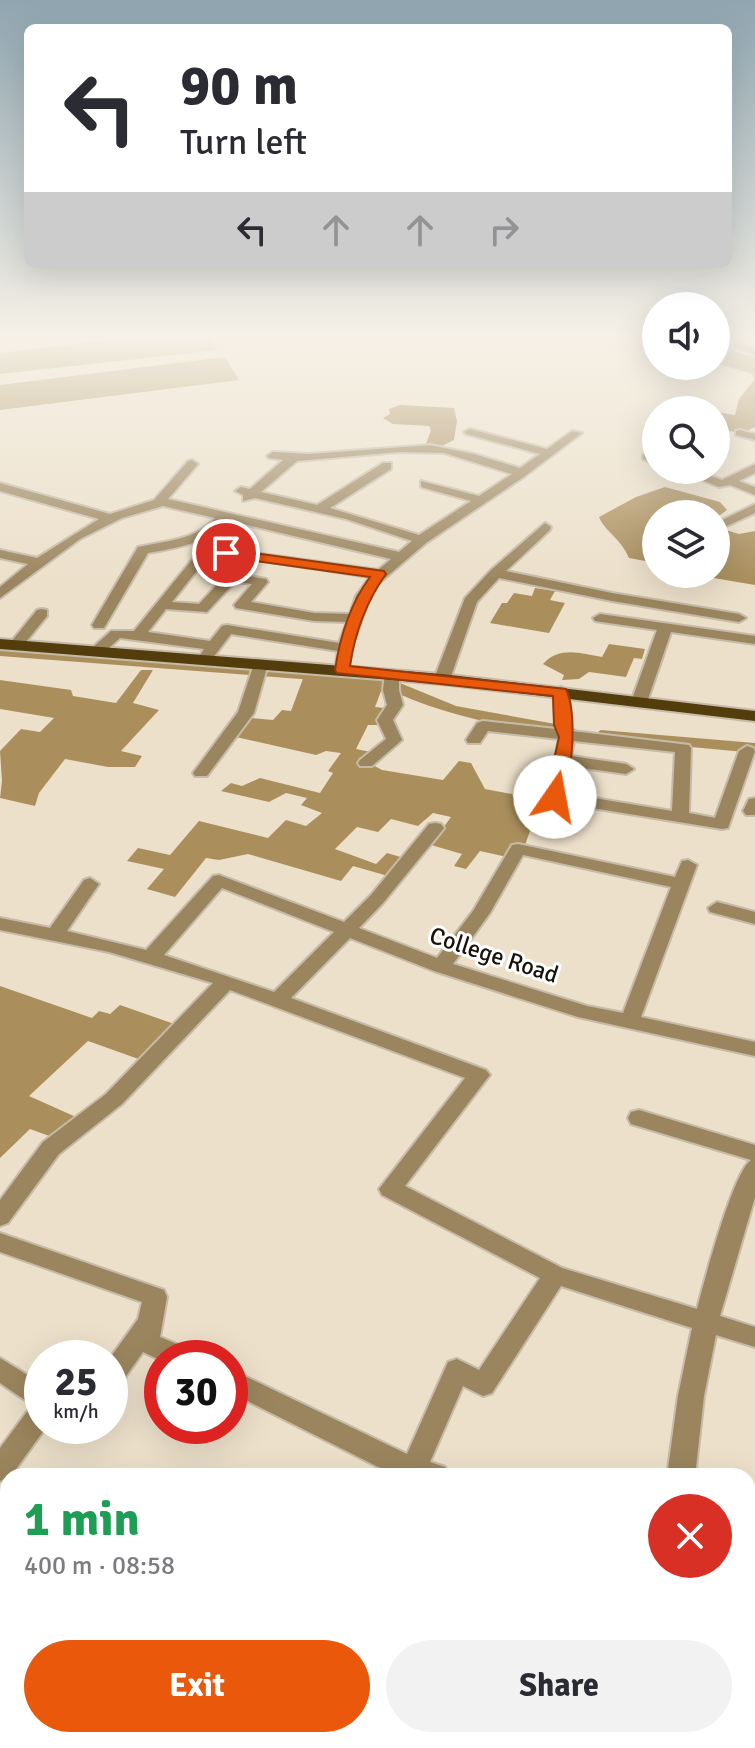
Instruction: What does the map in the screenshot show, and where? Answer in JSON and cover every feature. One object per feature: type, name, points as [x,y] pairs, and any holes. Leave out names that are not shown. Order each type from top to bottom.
[{"type":"main road","points":[[8,645],[96,652],[208,653],[259,670],[342,670],[391,681],[442,679],[755,716]]},
{"type":"street","points":[[470,432],[547,452]]},
{"type":"street","points":[[342,670],[363,596],[380,574],[421,540],[576,433]]},
{"type":"street","points":[[740,433],[755,437]]},
{"type":"street","points":[[273,456],[292,459],[419,448],[454,453],[521,473]]},
{"type":"street","points":[[292,459],[245,496],[319,509],[421,540]]},
{"type":"street","points":[[159,502],[192,464]]},
{"type":"street","points":[[319,509],[387,466]]},
{"type":"street","points":[[730,480],[755,468]]},
{"type":"street","points":[[730,481],[755,491]]},
{"type":"street","points":[[425,484],[481,500]]},
{"type":"street","points":[[0,487],[110,518]]},
{"type":"street","points":[[0,594],[38,562],[110,518],[159,502],[182,504],[327,542],[402,557]]},
{"type":"street","points":[[730,520],[755,508]]},
{"type":"street","points":[[99,625],[143,550],[185,542],[215,526],[224,515]]},
{"type":"street","points":[[442,679],[470,601],[545,527]]},
{"type":"street","points":[[138,635],[208,549],[380,574]]},
{"type":"street","points":[[0,554],[38,562]]},
{"type":"street","points":[[496,573],[747,618]]},
{"type":"street","points":[[164,605],[202,609],[232,577],[261,582],[241,605],[314,617],[356,618]]},
{"type":"street","points":[[649,627],[661,605]]},
{"type":"street","points":[[8,645],[42,613]]},
{"type":"street","points":[[600,618],[755,640]]},
{"type":"street","points":[[731,638],[747,618]]},
{"type":"street","points":[[96,652],[116,634],[138,635],[208,653],[227,629],[346,648]]},
{"type":"street","points":[[639,702],[665,629]]},
{"type":"street","points":[[201,773],[246,713],[259,670]]},
{"type":"street","points":[[366,763],[394,740],[385,720],[395,705],[391,681]]},
{"type":"street","points":[[561,692],[565,733],[555,797],[722,824],[747,751]]},
{"type":"street","points":[[474,740],[483,726],[683,748],[680,816]]},
{"type":"street","points":[[563,760],[626,769]]},
{"type":"street","points":[[279,999],[377,899],[435,828]]},
{"type":"street","points":[[441,967],[481,913],[518,849],[686,874],[630,1021]]},
{"type":"street","name":"College Road","points":[[150,958],[219,880],[441,967],[585,1012],[755,1049]]},
{"type":"street","points":[[55,935],[90,884]]},
{"type":"street","points":[[717,908],[755,918]]},
{"type":"street","points":[[0,924],[150,958],[227,981],[479,1075],[390,1189],[555,1275],[755,1337]]},
{"type":"street","points":[[0,1217],[51,1148],[114,1099],[227,981]]},
{"type":"street","points":[[639,1118],[755,1153]]},
{"type":"street","points":[[682,1468],[688,1408],[705,1323],[728,1236],[755,1167]]},
{"type":"street","points":[[0,1242],[155,1297],[146,1340]]},
{"type":"street","points":[[421,1468],[457,1370],[483,1385],[555,1275]]},
{"type":"street","points":[[128,1352],[150,1320]]},
{"type":"street","points":[[0,1369],[24,1386]]},
{"type":"street","points":[[248,1389],[407,1468]]},
{"type":"street","points":[[1,1468],[24,1436]]},
{"type":"shaded area","points":[[384,419],[456,419],[457,421],[454,440],[433,447],[426,444],[431,430],[429,426],[393,424]]},
{"type":"shaded area","points":[[730,419],[755,419],[755,427],[742,433],[730,431]]},
{"type":"shaded area","points":[[665,487],[713,500],[642,500],[642,560],[629,558],[599,517],[636,497]]},
{"type":"shaded area","points":[[730,531],[739,534],[755,531],[755,585],[730,581]]},
{"type":"shaded area","points":[[535,588],[555,591],[550,600],[565,603],[549,633],[490,623],[502,603],[507,603],[514,593],[532,596]]},
{"type":"shaded area","points":[[609,644],[645,649],[642,659],[634,658],[626,677],[589,672],[579,679],[562,680],[564,675],[543,664],[563,653],[602,657]]},
{"type":"shaded area","points":[[141,670],[153,670],[133,703],[159,710],[121,751],[142,756],[135,767],[108,767],[65,759],[39,793],[35,806],[0,798],[0,751],[21,729],[40,732],[54,718],[0,709],[0,680],[71,690],[73,696],[116,703]]},
{"type":"shaded area","points":[[304,676],[369,681],[383,686],[375,707],[384,708],[381,725],[368,725],[356,749],[371,752],[371,764],[382,770],[443,780],[459,761],[471,763],[485,789],[512,794],[530,831],[525,845],[510,846],[507,857],[480,851],[466,869],[454,866],[462,854],[431,845],[451,817],[433,813],[418,826],[391,819],[378,832],[357,827],[335,849],[376,864],[387,853],[404,858],[388,876],[353,866],[341,881],[248,854],[219,860],[206,858],[175,897],[147,889],[164,869],[127,861],[138,848],[170,855],[199,821],[268,838],[286,820],[306,826],[322,813],[301,805],[307,798],[286,793],[269,802],[221,791],[231,783],[242,786],[260,778],[320,793],[333,773],[328,771],[341,753],[326,751],[316,755],[236,737],[251,718],[273,720],[282,710],[291,711]]},
{"type":"shaded area","points":[[0,986],[92,1018],[99,1011],[110,1014],[120,1005],[180,1026],[144,1061],[88,1041],[29,1096],[76,1117],[52,1137],[30,1129],[0,1158]]},
{"type":"waterway","points":[[0,652],[383,681],[451,709],[572,732]]},
{"type":"waterway","points":[[601,735],[755,748]]},
{"type":"route","points":[[226,553],[380,574],[363,596],[346,644],[342,670],[561,692],[562,725],[567,737],[555,797]]}]
